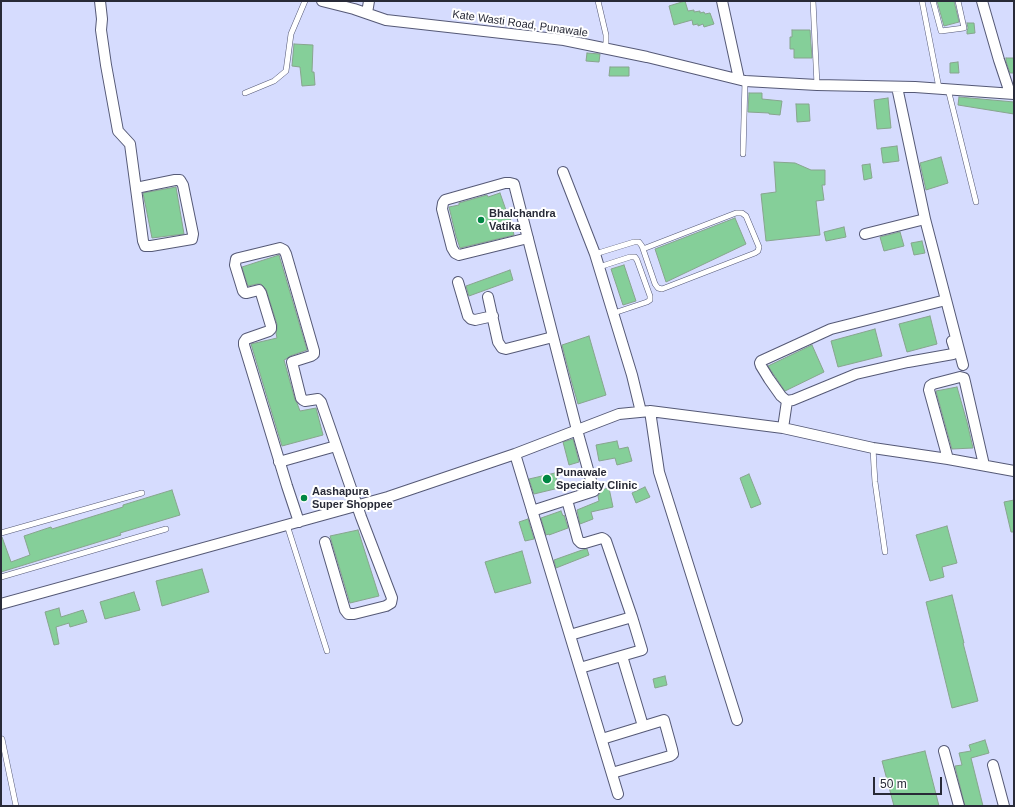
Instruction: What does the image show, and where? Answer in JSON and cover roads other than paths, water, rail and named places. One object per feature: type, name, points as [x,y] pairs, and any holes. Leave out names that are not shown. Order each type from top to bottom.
[{"type":"street","points":[[100,1],[102,19],[101,30],[118,131],[130,144],[143,241],[145,246],[152,246],[192,239],[193,234],[183,185],[180,180],[136,188]]},
{"type":"street","name":"Kate Wasti Road, Punawale","points":[[322,1],[354,9],[386,20],[564,40],[647,57],[742,80],[817,85],[944,89],[1012,94]]},
{"type":"street","points":[[367,13],[369,1]]},
{"type":"street","points":[[722,1],[742,80]]},
{"type":"street","points":[[982,1],[999,60],[1012,94]]},
{"type":"street","points":[[897,87],[925,220],[944,301],[955,350],[954,353],[856,374],[793,400],[787,401],[781,396],[761,366],[761,361],[831,330],[944,301]]},
{"type":"street","points":[[563,172],[595,254],[632,375],[645,412],[659,472],[737,720]]},
{"type":"street","points":[[528,238],[466,254],[459,254],[452,248],[442,209],[443,203],[445,200],[505,183],[510,182],[514,184],[594,491],[532,511]]},
{"type":"street","points":[[865,234],[925,220]]},
{"type":"street","points":[[298,522],[244,345],[246,339],[269,331],[271,326],[261,293],[259,290],[247,293],[243,291],[235,265],[236,259],[280,248],[284,250],[286,254],[314,351],[314,354],[311,356],[292,362],[301,398],[305,401],[316,399],[320,400],[392,598],[391,603],[386,606],[354,614],[348,614],[345,610],[324,542]]},
{"type":"street","points":[[458,282],[468,316],[471,319],[474,320],[492,316]]},
{"type":"street","points":[[488,297],[498,342],[502,348],[506,349],[553,337]]},
{"type":"street","points":[[944,301],[963,365]]},
{"type":"street","points":[[948,459],[929,390],[930,386],[933,384],[960,377],[964,378],[966,382],[984,465]]},
{"type":"street","points":[[783,428],[787,401]]},
{"type":"street","points":[[1,604],[388,497],[514,454],[619,414],[645,412],[783,428],[873,448],[1014,470]]},
{"type":"street","points":[[279,462],[336,446]]},
{"type":"street","points":[[514,454],[618,794]]},
{"type":"street","points":[[567,500],[578,540],[581,543],[602,538],[606,541],[642,650],[580,668]]},
{"type":"street","points":[[570,635],[632,617]]},
{"type":"street","points":[[622,656],[643,726]]},
{"type":"street","points":[[602,739],[664,720],[672,754],[670,756],[612,773]]},
{"type":"street","points":[[944,751],[959,806]]},
{"type":"street","points":[[993,765],[1004,806]]},
{"type":"lane","points":[[245,93],[274,81],[286,71],[291,34],[306,1]]},
{"type":"lane","points":[[598,1],[606,35],[605,48]]},
{"type":"lane","points":[[813,1],[817,85]]},
{"type":"lane","points":[[922,1],[944,89],[976,202]]},
{"type":"lane","points":[[933,1],[941,31],[964,28],[958,1]]},
{"type":"lane","points":[[742,80],[743,154]]},
{"type":"lane","points":[[595,254],[634,242],[639,242],[642,246],[643,249],[655,284],[658,288],[662,289],[755,253],[758,251],[759,247],[746,216],[742,213],[736,213],[643,249]]},
{"type":"lane","points":[[599,267],[630,257],[635,257],[650,296],[650,300],[647,302],[614,314]]},
{"type":"lane","points":[[873,448],[875,482],[885,552]]},
{"type":"lane","points":[[1,533],[142,493]]},
{"type":"lane","points":[[288,525],[327,651]]},
{"type":"lane","points":[[1,577],[166,529]]},
{"type":"lane","points":[[1,740],[2,739],[16,806]]},
{"type":"place","name":"Bhalchandra Vatika","points":[[481,220]]},
{"type":"place","name":"Punawale Specialty Clinic","points":[[547,479]]},
{"type":"place","name":"Aashapura Super Shoppee","points":[[304,498]]}]
